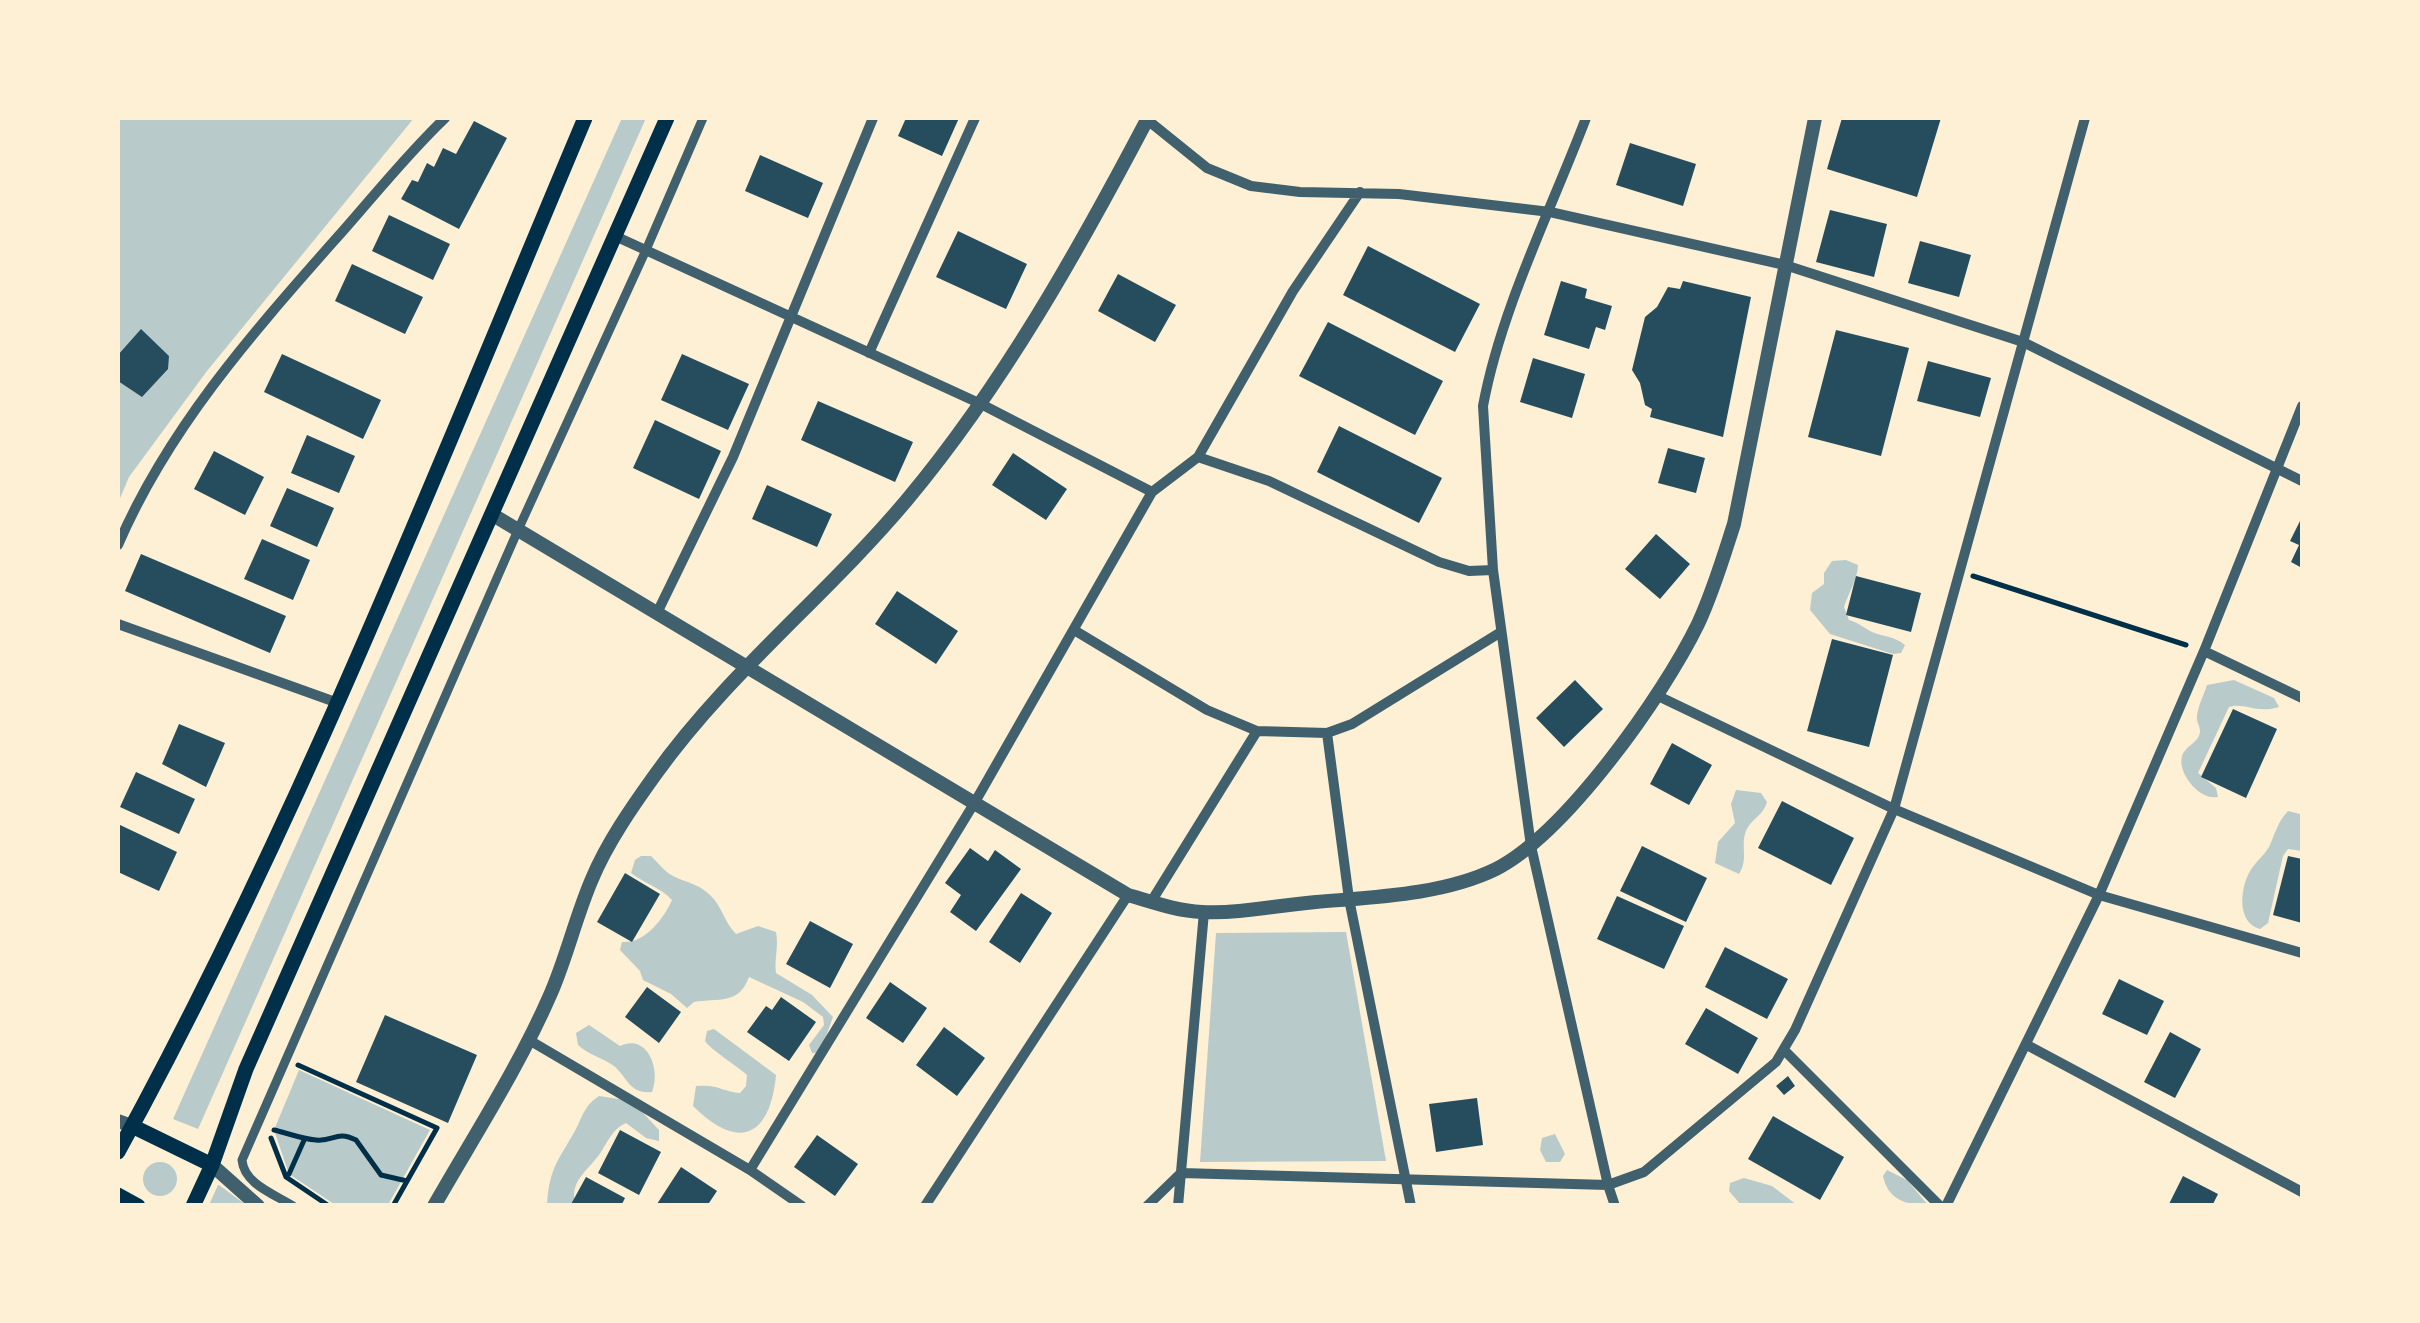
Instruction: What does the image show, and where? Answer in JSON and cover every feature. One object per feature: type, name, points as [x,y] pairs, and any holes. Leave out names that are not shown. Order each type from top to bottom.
[{"type":"main road","points":[[118,1152],[125,1123],[190,1018],[338,704],[586,118]]},
{"type":"main road","points":[[193,1206],[254,1051],[667,118]]},
{"type":"main road","points":[[125,1123],[212,1164]]},
{"type":"main road","points":[[118,1196],[138,1206]]},
{"type":"street","points":[[118,545],[158,462],[198,402],[294,286],[444,118]]},
{"type":"street","points":[[293,1206],[245,1174],[242,1160],[703,118]]},
{"type":"street","points":[[657,613],[733,458],[874,118]]},
{"type":"street","points":[[869,353],[975,118]]},
{"type":"street","points":[[434,1206],[529,1040],[552,990],[594,874],[614,838],[686,733],[748,665],[841,574],[981,404],[1048,298],[1146,118],[1208,168],[1252,186],[1458,199],[1550,212],[1785,266],[2023,342],[2302,481]]},
{"type":"street","points":[[1586,118],[1515,298],[1483,406],[1493,570],[1531,846],[1616,1206]]},
{"type":"street","points":[[493,516],[1128,895],[1204,912],[1349,899],[1462,882],[1492,871],[1531,846],[1578,798],[1656,695],[1696,627],[1716,582],[1734,524],[1815,118]]},
{"type":"street","points":[[1147,1206],[1181,1173],[1608,1185],[1644,1172],[1776,1062],[1894,810],[2084,118]]},
{"type":"street","points":[[750,1170],[975,802],[1152,492],[1198,457],[1293,291],[1360,192]]},
{"type":"street","points":[[615,236],[981,404],[1152,492]]},
{"type":"street","points":[[1784,1050],[1943,1206],[2027,1046],[2098,895],[2204,651],[2302,406]]},
{"type":"street","points":[[1198,457],[1269,482],[1439,562],[1469,571],[1493,570]]},
{"type":"street","points":[[118,624],[338,704]]},
{"type":"street","points":[[1074,630],[1192,702],[1257,731],[1327,733],[1352,724],[1501,632]]},
{"type":"street","points":[[2204,651],[2302,698]]},
{"type":"street","points":[[1656,695],[1894,810],[2098,895],[2302,952]]},
{"type":"street","points":[[1151,902],[1257,731]]},
{"type":"street","points":[[1327,733],[1349,899],[1411,1206]]},
{"type":"street","points":[[925,1206],[1128,895]]},
{"type":"street","points":[[1178,1206],[1204,912]]},
{"type":"street","points":[[529,1040],[750,1170],[802,1206]]},
{"type":"street","points":[[2027,1046],[2302,1192]]},
{"type":"street","points":[[212,1164],[258,1206]]},
{"type":"path","points":[[1960,572],[2204,651]]},
{"type":"path","points":[[290,1078],[296,1064],[437,1128],[393,1206]]},
{"type":"path","points":[[272,1120],[269,1130],[286,1178],[328,1206]]},
{"type":"path","points":[[274,1130],[320,1141],[340,1134],[350,1136],[382,1175],[407,1181]]},
{"type":"path","points":[[289,1174],[305,1138]]},
{"type":"shaded area","points":[[118,118],[414,118],[207,371],[129,477],[118,503]]},
{"type":"shaded area","points":[[622,118],[646,118],[198,1129],[173,1119]]},
{"type":"shaded area","points":[[1846,560],[1858,565],[1844,607],[1849,620],[1901,642],[1905,645],[1901,653],[1893,654],[1830,634],[1810,610],[1812,593],[1824,584],[1824,573],[1832,561]]},
{"type":"shaded area","points":[[2234,680],[2274,698],[2279,707],[2229,707],[2198,773],[2216,788],[2218,797],[2211,797],[2191,784],[2183,770],[2182,756],[2199,735],[2197,718],[2207,685]]},
{"type":"shaded area","points":[[1736,790],[1761,793],[1767,802],[1746,831],[1739,874],[1715,863],[1718,842],[1735,823],[1731,804]]},
{"type":"shaded area","points":[[2288,811],[2300,814],[2302,851],[2288,849],[2283,856],[2268,923],[2260,929],[2244,913],[2244,888],[2251,869],[2269,847]]},
{"type":"shaded area","points":[[651,856],[668,873],[705,891],[736,934],[758,926],[776,932],[776,973],[812,995],[833,1017],[820,1053],[812,1053],[809,1045],[824,1025],[823,1017],[803,1002],[749,977],[734,996],[694,1002],[687,1008],[671,994],[643,980],[640,971],[620,950],[622,942],[638,939],[652,929],[672,900],[631,873],[635,860]]},
{"type":"shaded area","points":[[1346,932],[1386,1161],[1200,1162],[1216,933]]},
{"type":"shaded area","points":[[589,1025],[620,1046],[630,1043],[645,1049],[655,1074],[652,1092],[638,1091],[614,1066],[578,1045],[576,1033]]},
{"type":"shaded area","points":[[714,1029],[776,1075],[767,1113],[749,1131],[724,1129],[693,1106],[696,1086],[740,1093],[746,1086],[747,1075],[705,1041],[707,1031]]},
{"type":"shaded area","points":[[299,1070],[430,1130],[388,1205],[337,1206],[289,1174],[274,1130]]},
{"type":"shaded area","points":[[599,1096],[632,1101],[659,1130],[659,1141],[646,1138],[626,1123],[614,1132],[584,1172],[575,1190],[576,1205],[547,1206],[556,1164],[590,1103]]},
{"type":"shaded area","points":[[1555,1134],[1565,1154],[1560,1162],[1546,1162],[1540,1150],[1542,1138]]},
{"type":"shaded area","points":[[160,1162],[172,1167],[177,1179],[172,1191],[160,1196],[148,1191],[143,1179],[148,1167]]},
{"type":"shaded area","points":[[1887,1170],[1907,1180],[1928,1205],[1912,1204],[1894,1196],[1885,1184],[1883,1176]]},
{"type":"shaded area","points":[[1744,1178],[1772,1186],[1797,1205],[1741,1205],[1729,1191],[1730,1183]]},
{"type":"shaded area","points":[[219,1185],[246,1205],[209,1205]]},
{"type":"building","points":[[906,118],[959,118],[942,156],[898,136]]},
{"type":"building","points":[[1842,118],[1941,118],[1917,197],[1827,169]]},
{"type":"building","points":[[474,121],[507,138],[459,229],[401,199],[412,180],[418,182],[427,163],[434,167],[443,148],[456,154]]},
{"type":"building","points":[[1630,143],[1696,164],[1683,206],[1616,185]]},
{"type":"building","points":[[760,155],[823,183],[808,218],[745,191]]},
{"type":"building","points":[[1830,210],[1887,224],[1874,277],[1816,262]]},
{"type":"building","points":[[389,215],[450,244],[433,280],[372,251]]},
{"type":"building","points":[[958,231],[1027,264],[1006,309],[936,277]]},
{"type":"building","points":[[1920,241],[1971,255],[1959,297],[1908,283]]},
{"type":"building","points":[[1368,246],[1480,304],[1455,352],[1343,295]]},
{"type":"building","points":[[352,264],[423,297],[405,334],[335,301]]},
{"type":"building","points":[[1118,274],[1176,305],[1155,342],[1098,311]]},
{"type":"building","points":[[1561,281],[1587,289],[1585,298],[1612,306],[1605,330],[1596,327],[1589,349],[1544,335]]},
{"type":"building","points":[[1683,281],[1751,297],[1723,437],[1650,417],[1652,409],[1645,405],[1632,370],[1645,317],[1657,307],[1668,287],[1680,289]]},
{"type":"building","points":[[1328,322],[1443,381],[1415,435],[1299,376]]},
{"type":"building","points":[[141,329],[169,356],[168,369],[142,397],[118,381],[118,355]]},
{"type":"building","points":[[1836,330],[1909,348],[1881,456],[1808,437]]},
{"type":"building","points":[[282,354],[381,400],[363,439],[264,392]]},
{"type":"building","points":[[682,354],[749,384],[728,430],[661,400]]},
{"type":"building","points":[[1533,358],[1585,374],[1572,418],[1520,402]]},
{"type":"building","points":[[1928,361],[1991,378],[1980,417],[1917,401]]},
{"type":"building","points":[[818,401],[913,442],[895,482],[801,440]]},
{"type":"building","points":[[655,420],[721,451],[699,499],[633,468]]},
{"type":"building","points":[[1339,426],[1442,478],[1419,523],[1317,472]]},
{"type":"building","points":[[307,435],[355,456],[339,493],[291,473]]},
{"type":"building","points":[[1668,448],[1705,458],[1696,493],[1658,483]]},
{"type":"building","points":[[214,451],[264,477],[245,515],[194,489]]},
{"type":"building","points":[[1013,453],[1067,489],[1046,520],[992,485]]},
{"type":"building","points":[[767,485],[832,514],[817,547],[752,519]]},
{"type":"building","points":[[287,488],[334,508],[317,547],[270,526]]},
{"type":"building","points":[[2302,517],[2302,568],[2291,562],[2299,545],[2290,541]]},
{"type":"building","points":[[1656,534],[1690,564],[1660,599],[1625,569]]},
{"type":"building","points":[[262,539],[310,560],[293,600],[244,579]]},
{"type":"building","points":[[141,554],[286,616],[270,653],[125,591]]},
{"type":"building","points":[[1856,576],[1921,593],[1911,632],[1846,615]]},
{"type":"building","points":[[897,591],[958,631],[936,664],[875,624]]},
{"type":"building","points":[[1832,639],[1893,655],[1869,747],[1807,731]]},
{"type":"building","points":[[1575,680],[1603,709],[1564,747],[1536,718]]},
{"type":"building","points":[[2233,709],[2277,729],[2246,798],[2201,777]]},
{"type":"building","points":[[179,724],[225,743],[206,787],[162,764]]},
{"type":"building","points":[[1672,743],[1712,765],[1689,805],[1650,784]]},
{"type":"building","points":[[136,772],[195,799],[179,834],[120,807]]},
{"type":"building","points":[[1782,801],[1854,838],[1831,885],[1758,848]]},
{"type":"building","points":[[118,824],[177,852],[159,891],[118,872]]},
{"type":"building","points":[[1642,846],[1707,878],[1686,922],[1620,891]]},
{"type":"building","points":[[970,848],[988,861],[995,850],[1021,869],[976,931],[950,912],[961,895],[945,883]]},
{"type":"building","points":[[2288,856],[2302,859],[2302,923],[2273,915]]},
{"type":"building","points":[[625,873],[660,894],[632,942],[597,922]]},
{"type":"building","points":[[1021,893],[1052,913],[1020,963],[989,942]]},
{"type":"building","points":[[1617,896],[1684,926],[1664,969],[1597,939]]},
{"type":"building","points":[[810,921],[853,944],[830,988],[786,964]]},
{"type":"building","points":[[1725,947],[1788,979],[1767,1019],[1705,987]]},
{"type":"building","points":[[2119,979],[2164,1001],[2147,1035],[2102,1014]]},
{"type":"building","points":[[890,982],[927,1008],[903,1043],[866,1018]]},
{"type":"building","points":[[647,987],[681,1012],[659,1043],[625,1017]]},
{"type":"building","points":[[781,997],[816,1022],[789,1061],[747,1032],[766,1006],[772,1010]]},
{"type":"building","points":[[1706,1008],[1758,1038],[1738,1074],[1685,1044]]},
{"type":"building","points":[[385,1015],[477,1055],[448,1123],[356,1082]]},
{"type":"building","points":[[944,1027],[985,1058],[957,1096],[916,1065]]},
{"type":"building","points":[[2170,1032],[2201,1049],[2175,1098],[2144,1082]]},
{"type":"building","points":[[1788,1076],[1795,1086],[1784,1095],[1776,1086]]},
{"type":"building","points":[[1477,1098],[1483,1145],[1436,1152],[1429,1104]]},
{"type":"building","points":[[1773,1116],[1844,1157],[1820,1200],[1748,1159]]},
{"type":"building","points":[[620,1130],[661,1152],[639,1195],[598,1173]]},
{"type":"building","points":[[817,1135],[858,1164],[835,1196],[794,1167]]},
{"type":"building","points":[[681,1167],[717,1191],[707,1206],[657,1204]]},
{"type":"building","points":[[2183,1176],[2218,1194],[2212,1206],[2168,1206]]},
{"type":"building","points":[[586,1177],[625,1198],[621,1206],[570,1206]]}]
